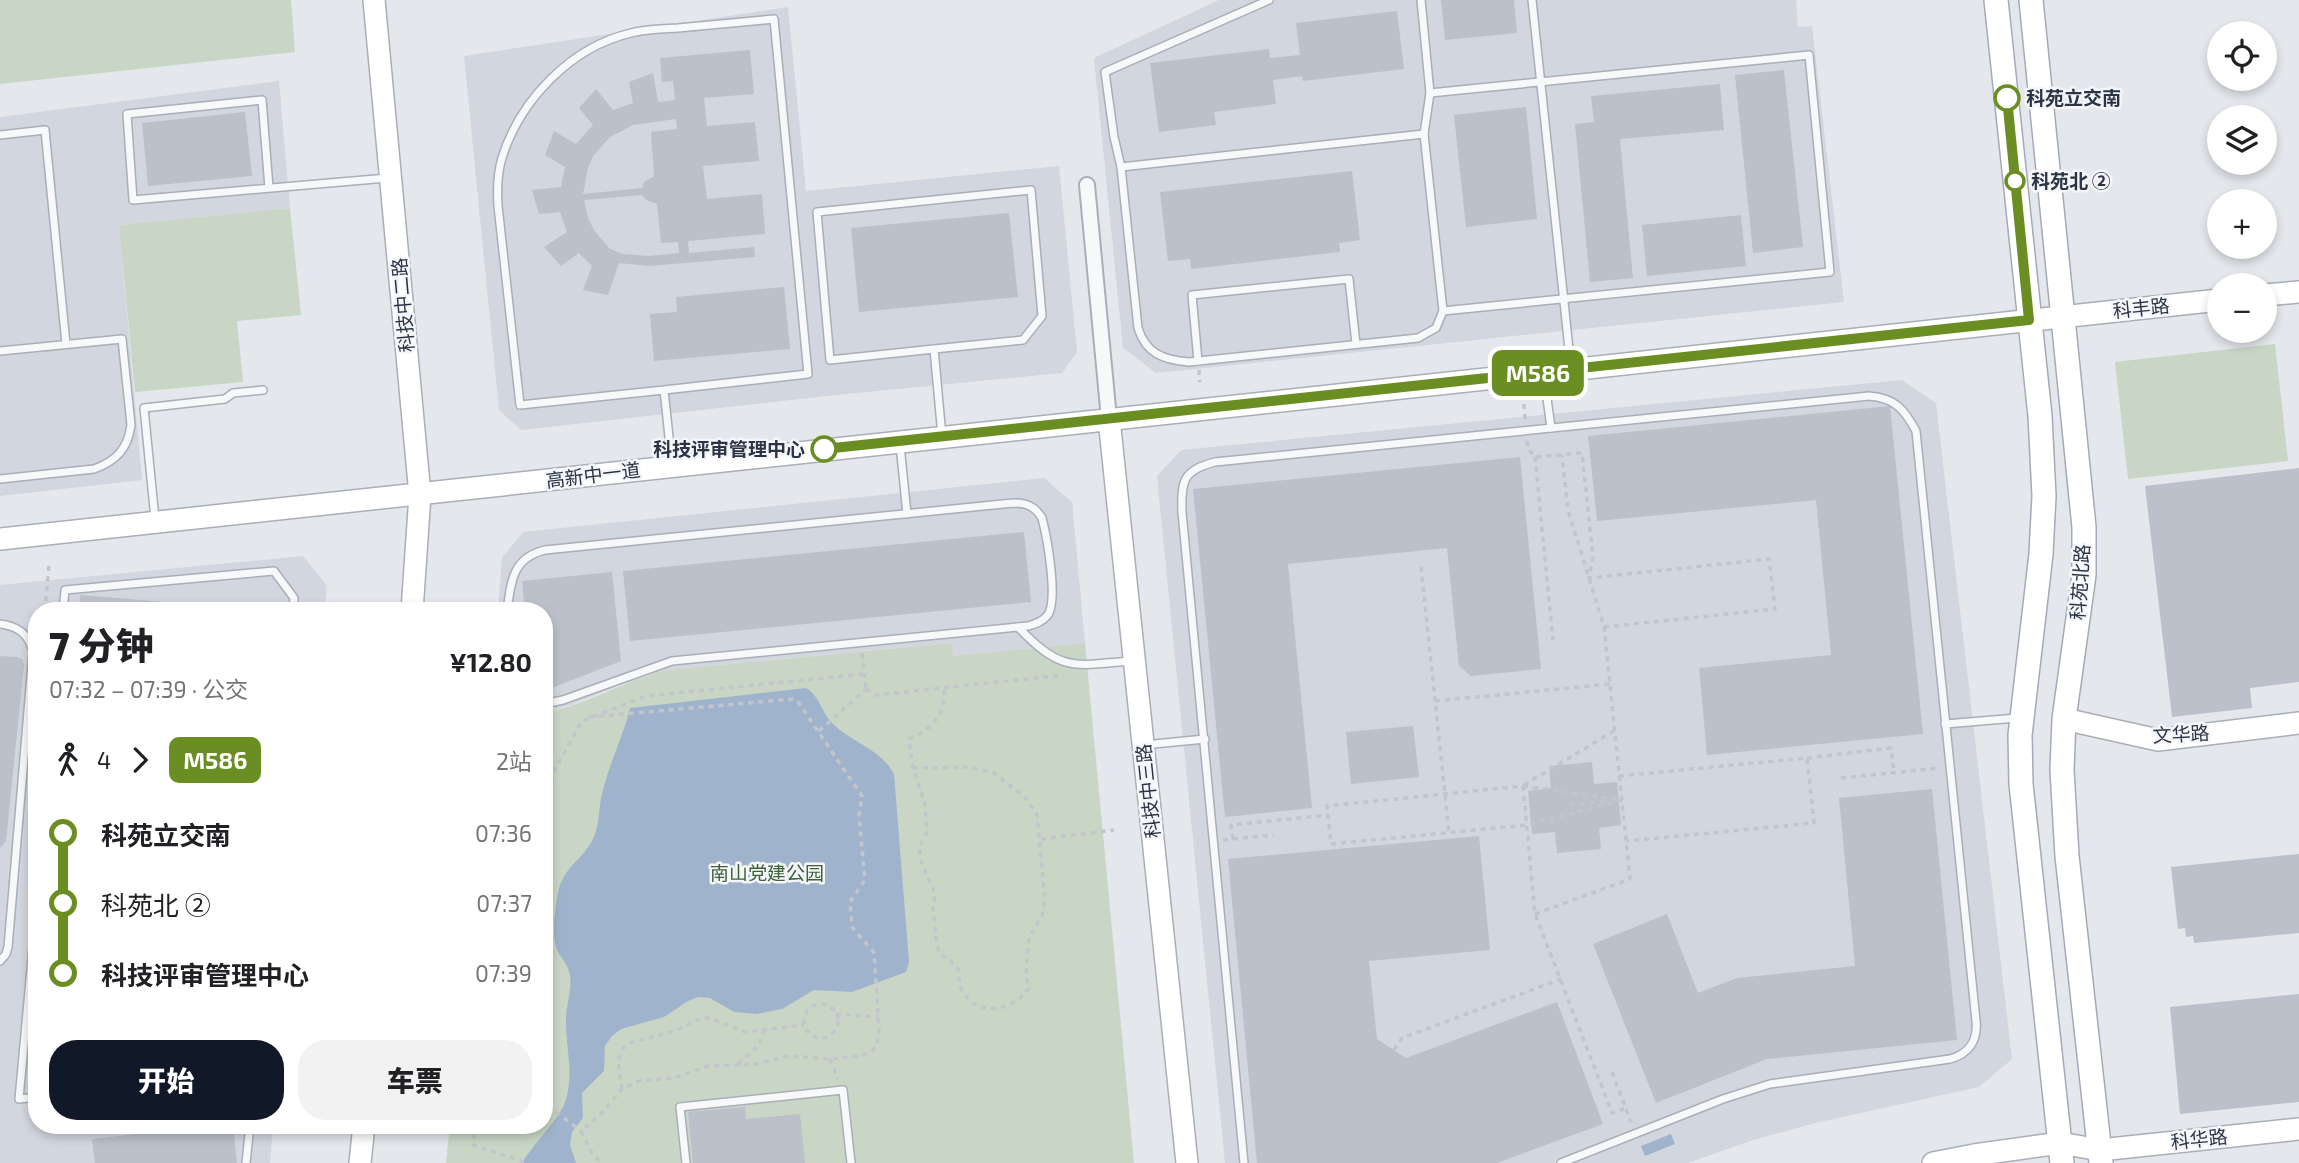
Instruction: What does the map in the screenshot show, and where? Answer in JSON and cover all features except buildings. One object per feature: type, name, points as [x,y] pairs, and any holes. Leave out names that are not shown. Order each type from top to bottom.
[{"type":"main road","points":[[1996,0],[2040,416],[2044,496],[2020,735],[2022,796],[2061,1153]]},
{"type":"main road","name":"科苑北路","points":[[2031,0],[2084,527],[2084,575],[2064,719],[2062,770],[2094,1159]]},
{"type":"street","name":"科技中二路","points":[[374,0],[420,495],[413,602]]},
{"type":"street","points":[[1087,185],[1109,419]]},
{"type":"street","points":[[2277,294],[2299,292]]},
{"type":"street","name":"科丰路","points":[[2062,317],[2207,301]]},
{"type":"street","name":"高新中一道","points":[[0,539],[2062,317]]},
{"type":"street","name":"科技中三路","points":[[1109,419],[1187,1163]]},
{"type":"street","name":"文华路","points":[[2064,719],[2158,740],[2299,723]]},
{"type":"street","name":"科华路","points":[[1933,1163],[1974,1155],[2061,1153],[2094,1159],[2299,1129]]},
{"type":"street","points":[[360,1163],[363,1134]]},
{"type":"lane","points":[[1269,0],[1105,72],[1121,167],[1138,328],[1146,347],[1164,358],[1198,361],[1356,344],[1427,335],[1436,328],[1443,311],[1424,134],[1430,93],[1421,0]]},
{"type":"lane","points":[[1532,0],[1571,369]]},
{"type":"lane","points":[[774,19],[808,374],[664,390],[520,405],[498,206],[497,183],[502,159],[522,117],[539,93],[564,67],[607,41],[632,33],[774,19]]},
{"type":"lane","points":[[1430,93],[1809,55],[1830,272],[1443,311]]},
{"type":"lane","points":[[270,188],[262,100],[127,114],[133,201],[391,178]]},
{"type":"lane","points":[[0,135],[46,130],[66,344]]},
{"type":"lane","points":[[1121,167],[1424,134]]},
{"type":"lane","points":[[1031,190],[1042,316],[1023,340],[933,349],[830,360],[817,212],[1031,190]]},
{"type":"lane","points":[[1198,361],[1192,295],[1349,279],[1356,344]]},
{"type":"lane","points":[[0,351],[122,339],[131,425],[125,448],[116,458],[94,469],[0,479]]},
{"type":"lane","points":[[933,349],[942,436]]},
{"type":"lane","points":[[1544,372],[1551,428]]},
{"type":"lane","points":[[156,523],[144,408],[225,399],[233,393],[263,390]]},
{"type":"lane","points":[[664,390],[672,465]]},
{"type":"lane","points":[[1244,1163],[1182,504],[1183,482],[1189,472],[1215,462],[1869,396],[1895,401],[1906,412],[1916,431],[1977,1032],[1969,1048],[1958,1057],[1770,1084],[1723,1099],[1561,1163]]},
{"type":"lane","points":[[899,441],[907,514]]},
{"type":"lane","points":[[509,602],[515,571],[532,553],[545,550],[1013,503],[1030,505],[1038,510],[1045,528],[1052,607],[1040,622],[1018,627],[672,660],[553,702]]},
{"type":"lane","points":[[64,602],[65,590],[274,571],[294,598],[294,602]]},
{"type":"lane","points":[[0,624],[18,628],[28,641]]},
{"type":"lane","points":[[1018,627],[1045,652],[1068,664],[1134,660]]},
{"type":"lane","points":[[0,961],[8,947],[28,711]]},
{"type":"lane","points":[[1945,724],[2022,718]]},
{"type":"lane","points":[[1143,745],[1205,739]]},
{"type":"lane","points":[[28,1002],[19,1099],[28,1098]]},
{"type":"lane","points":[[685,1163],[680,1107],[843,1090],[851,1163]]},
{"type":"lane","points":[[246,1163],[249,1134]]},
{"type":"path","points":[[1582,453],[1592,557],[1589,578]]},
{"type":"path","points":[[1535,914],[1630,879],[1604,626],[1568,510],[1562,455]]},
{"type":"path","points":[[1535,457],[1553,640]]},
{"type":"path","points":[[1589,578],[1769,559],[1775,609],[1604,626]]},
{"type":"path","points":[[46,602],[49,564]]},
{"type":"path","points":[[1421,567],[1449,833]]},
{"type":"path","points":[[861,642],[866,689]]},
{"type":"path","points":[[553,772],[582,721],[646,696],[865,674]]},
{"type":"path","points":[[866,689],[875,695],[1073,674]]},
{"type":"path","points":[[1435,701],[1610,684]]},
{"type":"path","points":[[912,768],[969,767],[994,774],[1016,788],[1033,806],[1039,820],[1044,906],[1042,916],[1030,936],[1026,975],[1029,988],[1010,1006],[988,1009],[977,1007],[961,991],[957,966],[943,958],[938,950],[933,914],[935,891],[920,859],[919,845],[927,832],[924,800],[912,768],[909,739],[932,727],[937,720],[945,700],[944,687]]},
{"type":"path","points":[[819,732],[866,689]]},
{"type":"path","points":[[580,1130],[600,1115],[622,1089],[639,1081],[674,1078],[708,1066],[757,1064],[788,1056],[830,1059],[861,1056],[873,1051],[879,1038],[880,1017],[874,954],[852,927],[851,915],[850,902],[865,880],[859,816],[862,796],[798,702],[793,699],[589,717]]},
{"type":"path","points":[[1523,786],[1615,730]]},
{"type":"path","points":[[1619,776],[1891,748],[1894,773]]},
{"type":"path","points":[[1626,841],[1814,822],[1807,758]]},
{"type":"path","points":[[1841,778],[1949,767]]},
{"type":"path","points":[[1523,786],[1535,914],[1612,1113],[1625,1108]]},
{"type":"path","points":[[1523,786],[1622,800],[1527,825],[1331,844],[1327,806],[1523,786]]},
{"type":"path","points":[[1570,805],[1622,800]]},
{"type":"path","points":[[1233,839],[1231,825],[1328,815]]},
{"type":"path","points":[[1041,839],[1114,830]]},
{"type":"path","points":[[1214,841],[1274,835]]},
{"type":"path","points":[[1394,1050],[1402,1038],[1561,979]]},
{"type":"path","points":[[815,1005],[830,1007],[836,1014],[838,1025],[829,1037],[814,1037],[804,1025],[805,1015],[815,1005]]},
{"type":"path","points":[[836,1014],[880,1017]]},
{"type":"path","points":[[622,1089],[620,1053],[629,1043],[675,1031],[701,1018],[745,1032],[804,1025]]},
{"type":"path","points":[[737,1065],[759,1045],[764,1031]]},
{"type":"path","points":[[830,1059],[843,1090]]},
{"type":"path","points":[[1612,1072],[1635,1133]]},
{"type":"path","points":[[553,1110],[580,1130],[592,1153],[601,1163]]},
{"type":"path","points":[[474,1134],[473,1145],[527,1163]]},
{"type":"shaded area","points":[[1219,0],[1796,0],[1798,27],[1812,26],[1844,302],[1156,373],[1123,348],[1094,58]]},
{"type":"shaded area","points":[[788,7],[806,191],[1059,166],[1077,352],[1062,373],[521,430],[499,410],[464,56]]},
{"type":"shaded area","points":[[279,81],[290,208],[119,225],[142,480],[0,496],[0,117]]},
{"type":"shaded area","points":[[1902,380],[1936,403],[2012,1059],[1979,1087],[1815,1123],[1753,1140],[1688,1163],[1225,1163],[1157,476],[1181,450]]},
{"type":"shaded area","points":[[1044,478],[1072,502],[1085,643],[952,656],[950,643],[666,670],[645,675],[553,710],[553,602],[499,602],[502,558],[523,532]]},
{"type":"shaded area","points":[[303,556],[327,586],[325,602],[28,602],[28,1134],[272,1134],[270,1163],[0,1163],[0,585]]},
{"type":"green space","points":[[0,0],[291,0],[295,52],[0,84]]},
{"type":"green space","points":[[290,208],[301,315],[237,321],[243,382],[135,392],[119,225]]},
{"type":"green space","points":[[2275,344],[2288,461],[2128,479],[2115,362]]},
{"type":"green space","name":"南山党建公园","points":[[951,643],[953,656],[1085,643],[1134,1163],[446,1163],[449,1134],[553,1134],[553,711],[666,670]]},
{"type":"water","points":[[806,688],[810,691],[833,724],[874,752],[894,774],[909,962],[906,972],[852,992],[814,990],[782,1009],[757,1014],[734,1012],[710,998],[698,997],[664,1017],[621,1029],[605,1046],[604,1071],[582,1093],[583,1118],[572,1132],[570,1145],[576,1163],[522,1163],[544,1134],[553,1134],[553,1122],[567,1096],[569,1074],[566,1017],[570,980],[569,971],[557,951],[555,941],[557,899],[560,884],[568,870],[588,848],[595,835],[605,783],[630,708]]},
{"type":"water","points":[[1671,1134],[1675,1144],[1645,1156],[1641,1146]]},
{"type":"bus line","name":"M586","points":[[824,449],[2029,320],[2007,98]]},
{"type":"place","name":"科苑立交南","points":[[2007,98]]},
{"type":"place","name":"科苑北 ②","points":[[2015,181]]},
{"type":"place","name":"科技评审管理中心","points":[[824,449]]}]
